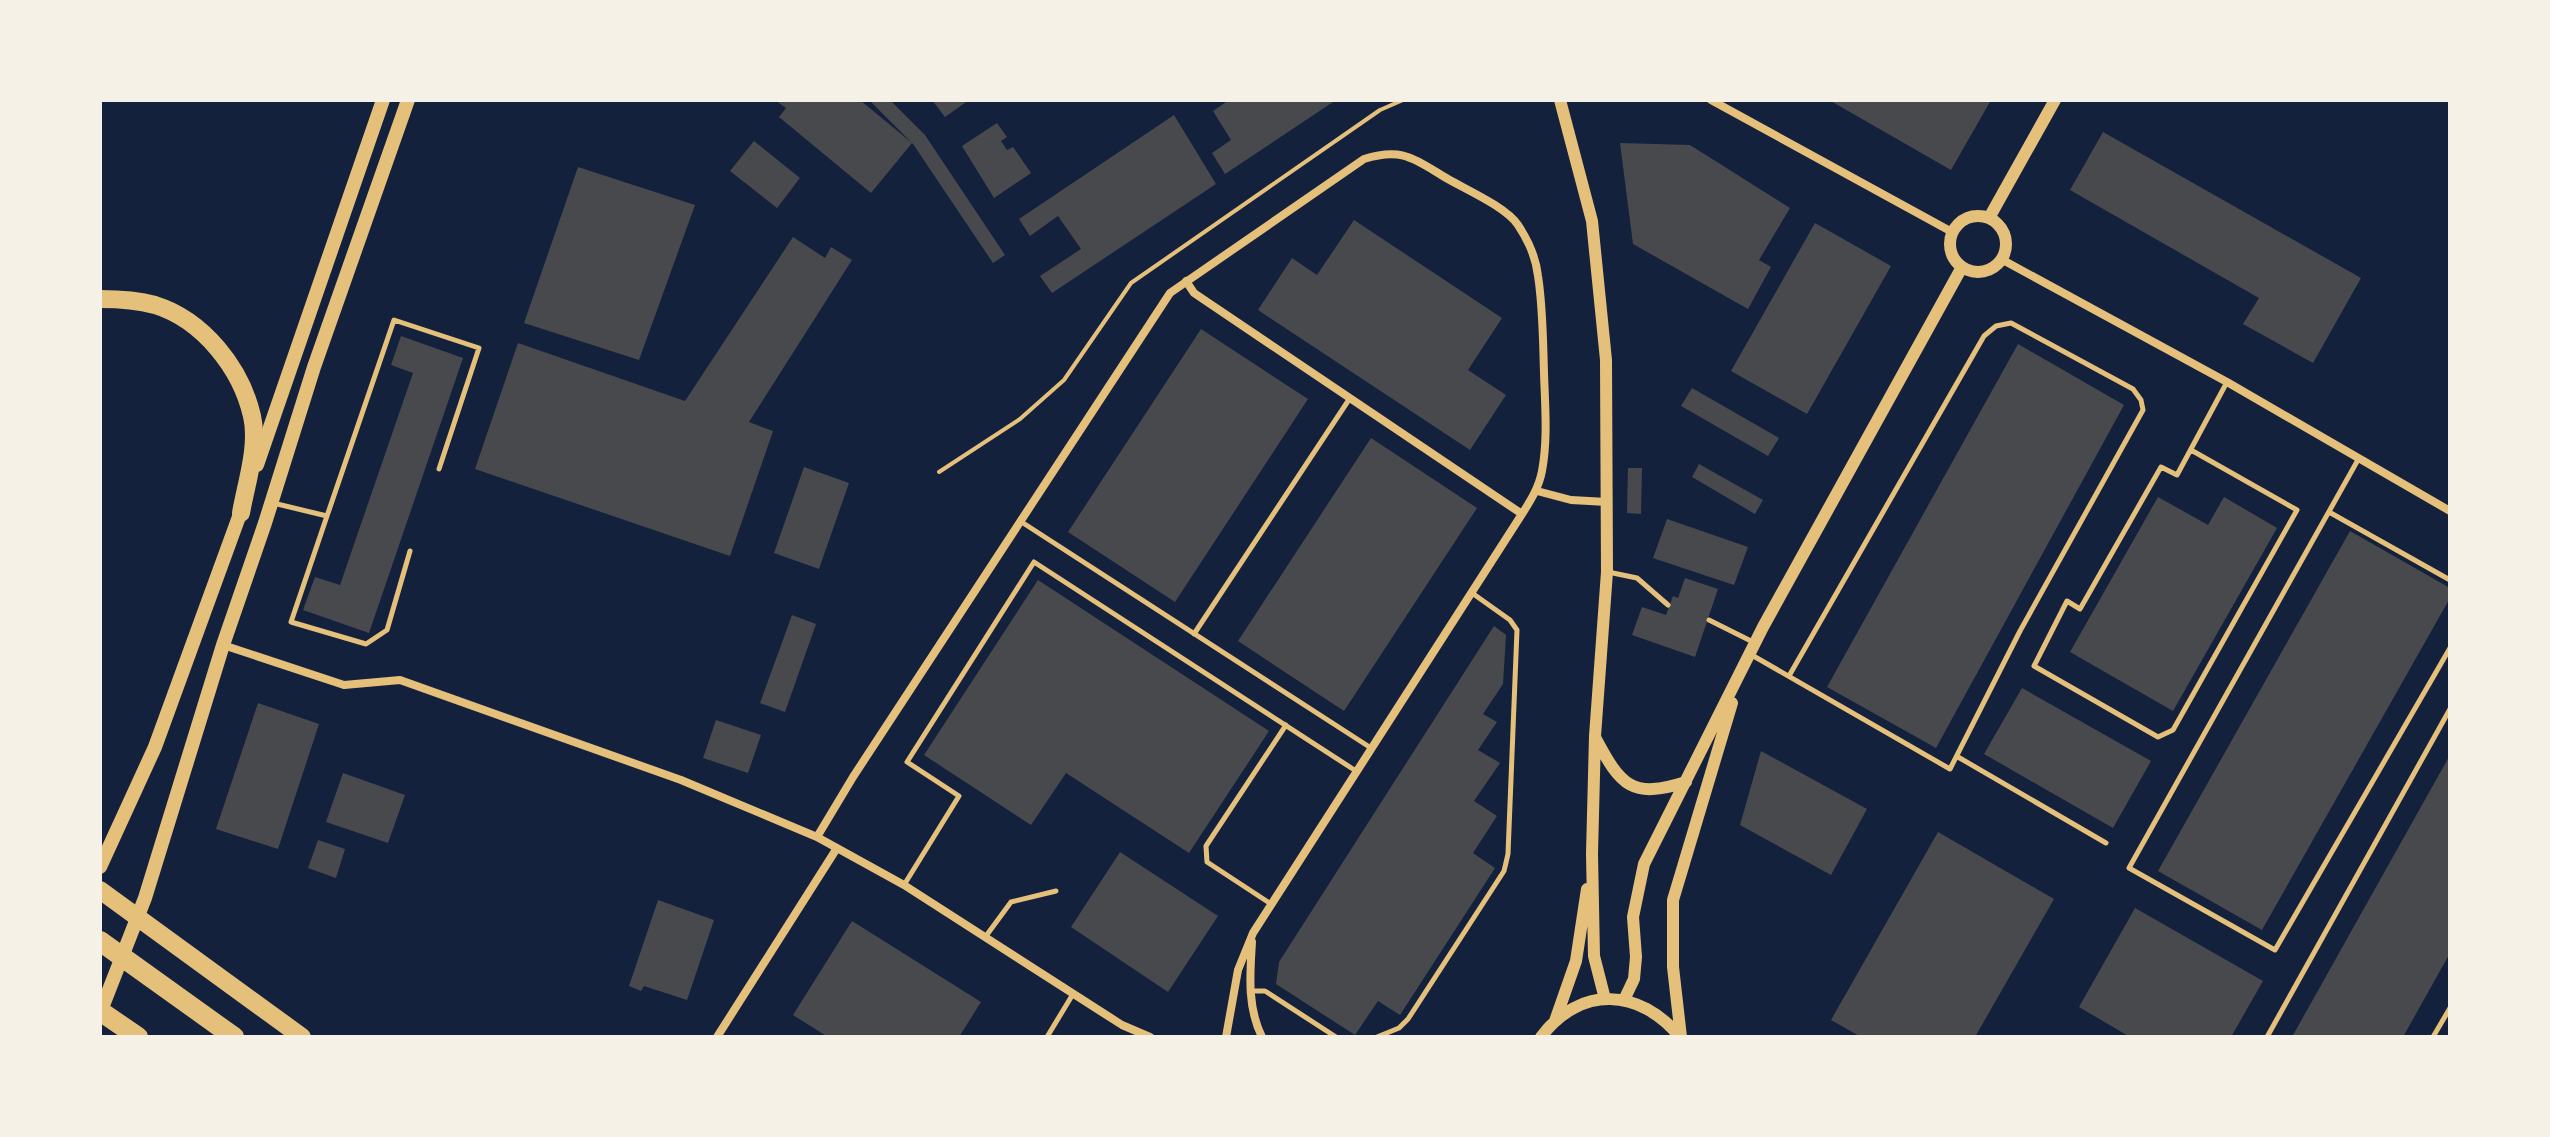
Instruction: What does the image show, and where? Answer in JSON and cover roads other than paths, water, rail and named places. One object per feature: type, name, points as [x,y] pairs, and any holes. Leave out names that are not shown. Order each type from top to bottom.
[{"type":"highway","points":[[100,299],[124,299],[157,306],[210,339],[230,364],[253,418],[252,446],[241,513]]},
{"type":"highway","points":[[100,890],[302,1037]]},
{"type":"highway","points":[[100,941],[234,1037]]},
{"type":"highway","points":[[100,1012],[138,1037]]},
{"type":"main road","points":[[100,866],[155,747],[241,513],[383,100]]},
{"type":"main road","points":[[100,1012],[145,898],[223,645],[314,367],[408,100]]},
{"type":"street","points":[[1560,100],[1592,221],[1606,360],[1607,572],[1595,736],[1592,854],[1594,956],[1605,999]]},
{"type":"street","points":[[1711,100],[1952,232]]},
{"type":"street","points":[[1989,218],[2055,100]]},
{"type":"street","points":[[817,837],[853,777],[1170,293],[1364,159],[1383,153],[1399,153],[1417,161],[1499,209],[1516,222],[1529,244],[1538,274],[1545,419],[1543,470],[1537,491],[1253,933],[1238,970],[1226,1037]]},
{"type":"street","points":[[1978,215],[1989,218],[2002,228],[2005,237],[2006,246],[2001,259],[1992,268],[1983,271],[1975,272],[1962,267],[1951,252],[1952,232],[1969,217],[1978,215]]},
{"type":"street","points":[[2001,259],[2227,382],[2450,511]]},
{"type":"street","points":[[1624,1000],[1634,979],[1633,917],[1644,864],[1752,648],[1962,267]]},
{"type":"street","points":[[1186,281],[1194,293],[1522,514]]},
{"type":"street","points":[[1537,491],[1571,500],[1607,502]]},
{"type":"street","points":[[223,645],[344,685],[400,680],[681,780],[817,837],[904,885],[1122,1025],[1150,1037]]},
{"type":"street","points":[[1681,1037],[1673,967],[1673,900],[1739,677]]},
{"type":"street","points":[[1595,736],[1610,764],[1623,779],[1638,789],[1657,791],[1686,782]]},
{"type":"street","points":[[717,1037],[837,848]]},
{"type":"street","points":[[1555,1021],[1576,961],[1592,854]]},
{"type":"street","points":[[1253,933],[1250,991],[1262,1037]]},
{"type":"street","points":[[1541,1037],[1555,1021],[1578,1005],[1605,999],[1624,1000],[1647,1007],[1666,1020],[1681,1037]]},
{"type":"street","points":[[1122,1025],[1134,1037]]},
{"type":"lane","points":[[410,551],[387,630],[366,644],[291,622],[394,320],[479,348],[439,469]]},
{"type":"lane","points":[[1709,620],[1789,676],[1950,769],[2020,631],[2143,410],[2141,400],[2133,389],[2011,323],[1996,326],[1984,336],[1789,676]]},
{"type":"lane","points":[[2191,450],[2297,510],[2173,730],[2158,737],[2034,666],[2067,601],[2080,609],[2161,467],[2177,475],[2227,382]]},
{"type":"lane","points":[[1194,634],[1350,398]]},
{"type":"lane","points":[[2359,458],[2129,868],[2275,950],[2450,648]]},
{"type":"lane","points":[[272,503],[327,516]]},
{"type":"lane","points":[[2328,512],[2450,580]]},
{"type":"lane","points":[[1020,521],[1372,749]]},
{"type":"lane","points":[[904,885],[959,796],[907,762],[1034,562],[1357,772]]},
{"type":"lane","points":[[1607,572],[1637,578],[1668,605]]},
{"type":"lane","points":[[1377,1037],[1399,1028],[1408,1019],[1504,871],[1508,854],[1517,630],[1510,620],[1472,593]]},
{"type":"lane","points":[[2267,1037],[2450,709]]},
{"type":"lane","points":[[1272,904],[1207,862],[1206,846],[1286,725]]},
{"type":"lane","points":[[1958,757],[2106,843]]},
{"type":"lane","points":[[985,937],[1011,902],[1056,891]]},
{"type":"lane","points":[[1250,991],[1265,991],[1336,1037]]},
{"type":"lane","points":[[1047,1037],[1073,994]]},
{"type":"lane","points":[[2433,1037],[2450,1008]]}]
